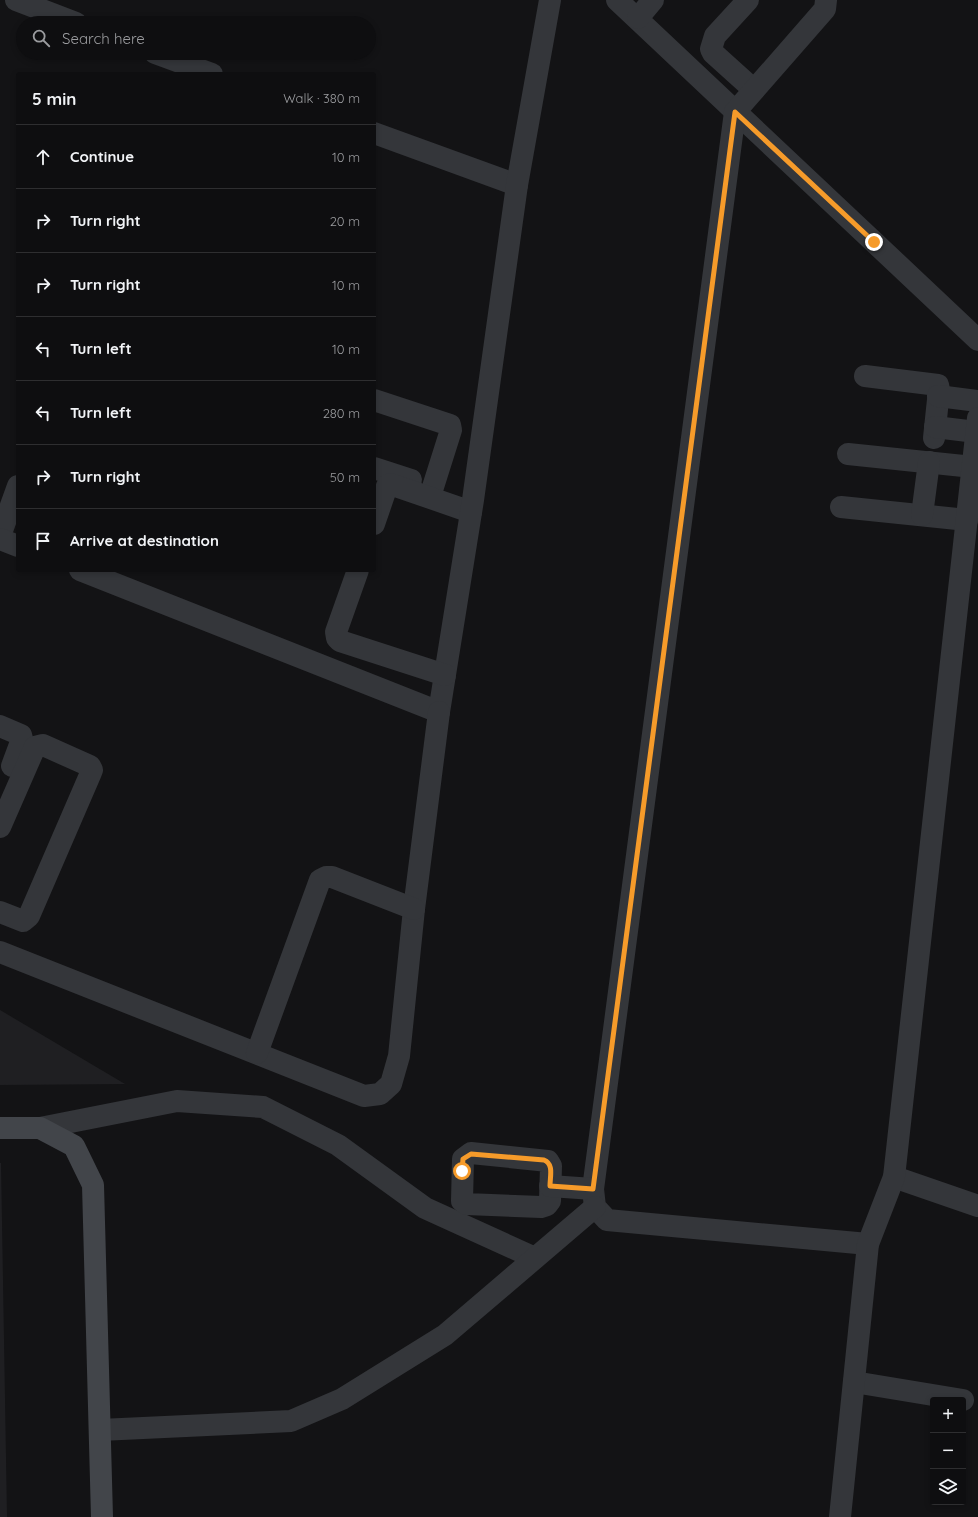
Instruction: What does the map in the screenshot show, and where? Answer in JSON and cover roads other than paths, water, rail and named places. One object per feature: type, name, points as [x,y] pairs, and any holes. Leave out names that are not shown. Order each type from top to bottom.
[{"type":"street","points":[[16,0],[58,16]]},
{"type":"street","points":[[0,952],[364,1096],[380,1094],[391,1084],[399,1056],[414,909],[439,712],[472,506],[517,185],[550,0]]},
{"type":"street","points":[[616,0],[638,18],[735,112],[978,340]]},
{"type":"street","points":[[638,18],[653,0]]},
{"type":"street","points":[[748,0],[715,36],[711,49],[713,53],[754,90]]},
{"type":"street","points":[[100,1430],[291,1421],[342,1399],[445,1335],[535,1258],[594,1198],[735,112],[825,9],[826,0]]},
{"type":"street","points":[[163,62],[204,72]]},
{"type":"street","points":[[376,134],[517,185]]},
{"type":"street","points":[[840,1517],[868,1244],[894,1177],[977,425],[934,433],[939,387],[935,383],[865,376]]},
{"type":"street","points":[[938,396],[978,401]]},
{"type":"street","points":[[376,401],[450,425],[451,430],[433,487]]},
{"type":"street","points":[[848,454],[973,467]]},
{"type":"street","points":[[922,515],[929,462]]},
{"type":"street","points":[[376,469],[433,487],[472,506]]},
{"type":"street","points":[[376,518],[387,486],[390,484],[472,506]]},
{"type":"street","points":[[16,492],[0,537],[16,545]]},
{"type":"street","points":[[841,507],[967,520]]},
{"type":"street","points":[[85,572],[439,712]]},
{"type":"street","points":[[357,572],[336,632],[337,638],[445,676]]},
{"type":"street","points":[[0,726],[21,735],[22,739],[0,797]]},
{"type":"street","points":[[0,826],[35,747],[43,744],[90,766],[92,770],[90,775],[29,916],[23,920],[0,912]]},
{"type":"street","points":[[257,1053],[320,880],[326,876],[332,876],[414,909]]},
{"type":"street","points":[[0,1128],[40,1128],[177,1101],[263,1107],[338,1145],[425,1208],[535,1258]]},
{"type":"street","points":[[40,1128],[74,1146],[93,1185],[102,1517]]},
{"type":"street","points":[[894,1177],[978,1206]]},
{"type":"street","points":[[550,1186],[594,1198],[607,1220],[868,1244]]},
{"type":"street","points":[[854,1382],[945,1397]]},
{"type":"street","points":[[966,1401],[978,1403]]}]
